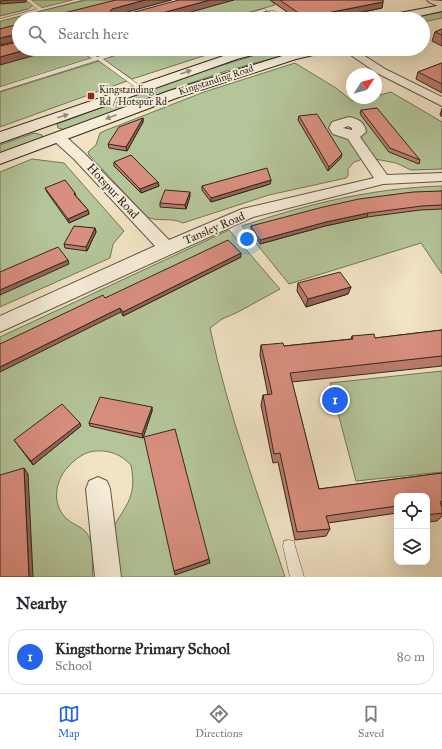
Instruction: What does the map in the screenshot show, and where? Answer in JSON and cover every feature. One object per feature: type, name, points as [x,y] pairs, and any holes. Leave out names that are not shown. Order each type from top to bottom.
[{"type":"main road","points":[[423,12],[442,8]]},
{"type":"main road","points":[[430,23],[442,20]]},
{"type":"main road","name":"Kingstanding Road","points":[[0,138],[232,56]]},
{"type":"main road","name":"Kingstanding Road","points":[[0,159],[174,94],[292,56]]},
{"type":"main road","points":[[45,122],[58,137]]},
{"type":"street","points":[[432,0],[442,5]]},
{"type":"street","points":[[358,56],[439,104]]},
{"type":"street","points":[[353,136],[383,180]]},
{"type":"street","name":"Hotspur Road","points":[[58,137],[79,156],[166,248]]},
{"type":"street","name":"Tansley Road","points":[[0,324],[166,248],[248,213],[383,180],[442,177]]},
{"type":"street","points":[[98,489],[108,577]]},
{"type":"lane","points":[[28,0],[41,10]]},
{"type":"lane","points":[[33,12],[80,0]]},
{"type":"lane","points":[[257,12],[264,10]]},
{"type":"lane","points":[[0,20],[12,17]]},
{"type":"lane","points":[[93,56],[140,88]]},
{"type":"lane","points":[[0,89],[107,56]]},
{"type":"lane","points":[[289,546],[298,577]]},
{"type":"green space","points":[[0,0],[26,0],[33,5],[28,9],[0,16]]},
{"type":"green space","points":[[30,0],[75,0],[41,8]]},
{"type":"green space","points":[[86,0],[172,0],[127,12],[37,12]]},
{"type":"green space","points":[[205,0],[283,0],[273,3],[275,5],[250,12],[160,12]]},
{"type":"green space","points":[[442,12],[442,18],[430,21],[430,14]]},
{"type":"green space","points":[[12,18],[12,42],[0,45],[0,21]]},
{"type":"green space","points":[[12,52],[12,56],[87,56],[91,59],[0,87],[0,55]]},
{"type":"green space","points":[[113,56],[203,56],[132,79],[103,59]]},
{"type":"green space","points":[[252,56],[281,56],[226,71],[173,89],[66,130],[58,128],[57,124],[184,77]]},
{"type":"green space","points":[[99,61],[127,81],[0,127],[0,92]]},
{"type":"green space","points":[[295,63],[336,88],[346,96],[346,104],[382,104],[382,94],[391,92],[442,122],[442,169],[411,170],[396,163],[375,159],[360,136],[365,127],[354,121],[336,121],[361,158],[360,160],[354,162],[348,169],[348,176],[346,178],[269,195],[183,223],[174,220],[147,217],[89,155],[88,152],[96,145],[100,133],[204,92]]},
{"type":"green space","points":[[34,133],[42,135],[42,140],[0,155],[0,145]]},
{"type":"green space","points":[[32,159],[64,163],[124,231],[113,244],[110,258],[0,307],[0,172]]},
{"type":"green space","points":[[442,186],[442,274],[421,243],[289,284],[242,226],[340,198],[416,187]]},
{"type":"green space","points":[[229,230],[280,289],[222,319],[210,328],[217,360],[235,422],[285,577],[119,577],[114,527],[132,492],[133,482],[131,465],[123,458],[111,452],[92,451],[77,458],[64,472],[58,485],[57,500],[62,513],[67,519],[84,530],[88,535],[92,550],[93,577],[0,577],[0,337]]},
{"type":"green space","points":[[442,371],[442,472],[356,481],[330,383]]},
{"type":"building","points":[[116,0],[145,0],[112,9],[110,12],[68,12]]},
{"type":"building","points":[[179,0],[210,0],[166,12],[134,12]]},
{"type":"building","points":[[280,0],[383,0],[383,2],[332,12],[297,12]]},
{"type":"building","points":[[12,26],[12,35],[0,38],[0,29]]},
{"type":"building","points":[[442,29],[442,35],[435,32]]},
{"type":"building","points":[[12,43],[12,54],[0,57],[0,46]]},
{"type":"building","points":[[442,63],[442,84],[418,72]]},
{"type":"building","points":[[377,108],[420,160],[390,148],[361,110]]},
{"type":"building","points":[[317,114],[342,154],[329,167],[299,116]]},
{"type":"building","points":[[143,118],[126,147],[108,144],[119,127]]},
{"type":"building","points":[[131,155],[158,182],[140,189],[114,162]]},
{"type":"building","points":[[267,168],[271,180],[211,198],[202,186]]},
{"type":"building","points":[[65,180],[75,193],[74,194],[88,210],[68,219],[45,188]]},
{"type":"building","points":[[165,190],[190,192],[185,205],[160,203]]},
{"type":"building","points":[[442,191],[442,205],[368,213],[326,222],[260,240],[251,226],[359,199],[413,192]]},
{"type":"building","points":[[74,226],[95,228],[86,247],[64,244]]},
{"type":"building","points":[[228,240],[241,253],[123,312],[120,308],[0,367],[0,344],[103,295],[105,298]]},
{"type":"building","points":[[58,247],[68,260],[0,290],[0,272]]},
{"type":"building","points":[[340,272],[351,287],[308,299],[298,283]]},
{"type":"building","points":[[442,330],[442,356],[290,373],[319,489],[442,473],[442,501],[440,502],[442,513],[430,515],[430,493],[394,493],[394,506],[326,516],[330,529],[297,532],[280,453],[274,454],[263,395],[272,394],[261,345],[283,343],[284,346],[353,339],[352,336],[374,334],[375,338]]},
{"type":"building","points":[[100,397],[152,407],[142,434],[89,423]]},
{"type":"building","points":[[62,404],[80,423],[31,461],[14,440]]},
{"type":"building","points":[[175,429],[209,559],[174,571],[144,437]]},
{"type":"building","points":[[24,468],[29,577],[0,577],[0,475]]},
{"type":"place","name":"Kingstanding Rd / Hotspur Rd","points":[[91,96]]},
{"type":"place","name":"Kingsthorne Primary School","points":[[335,400]]}]
